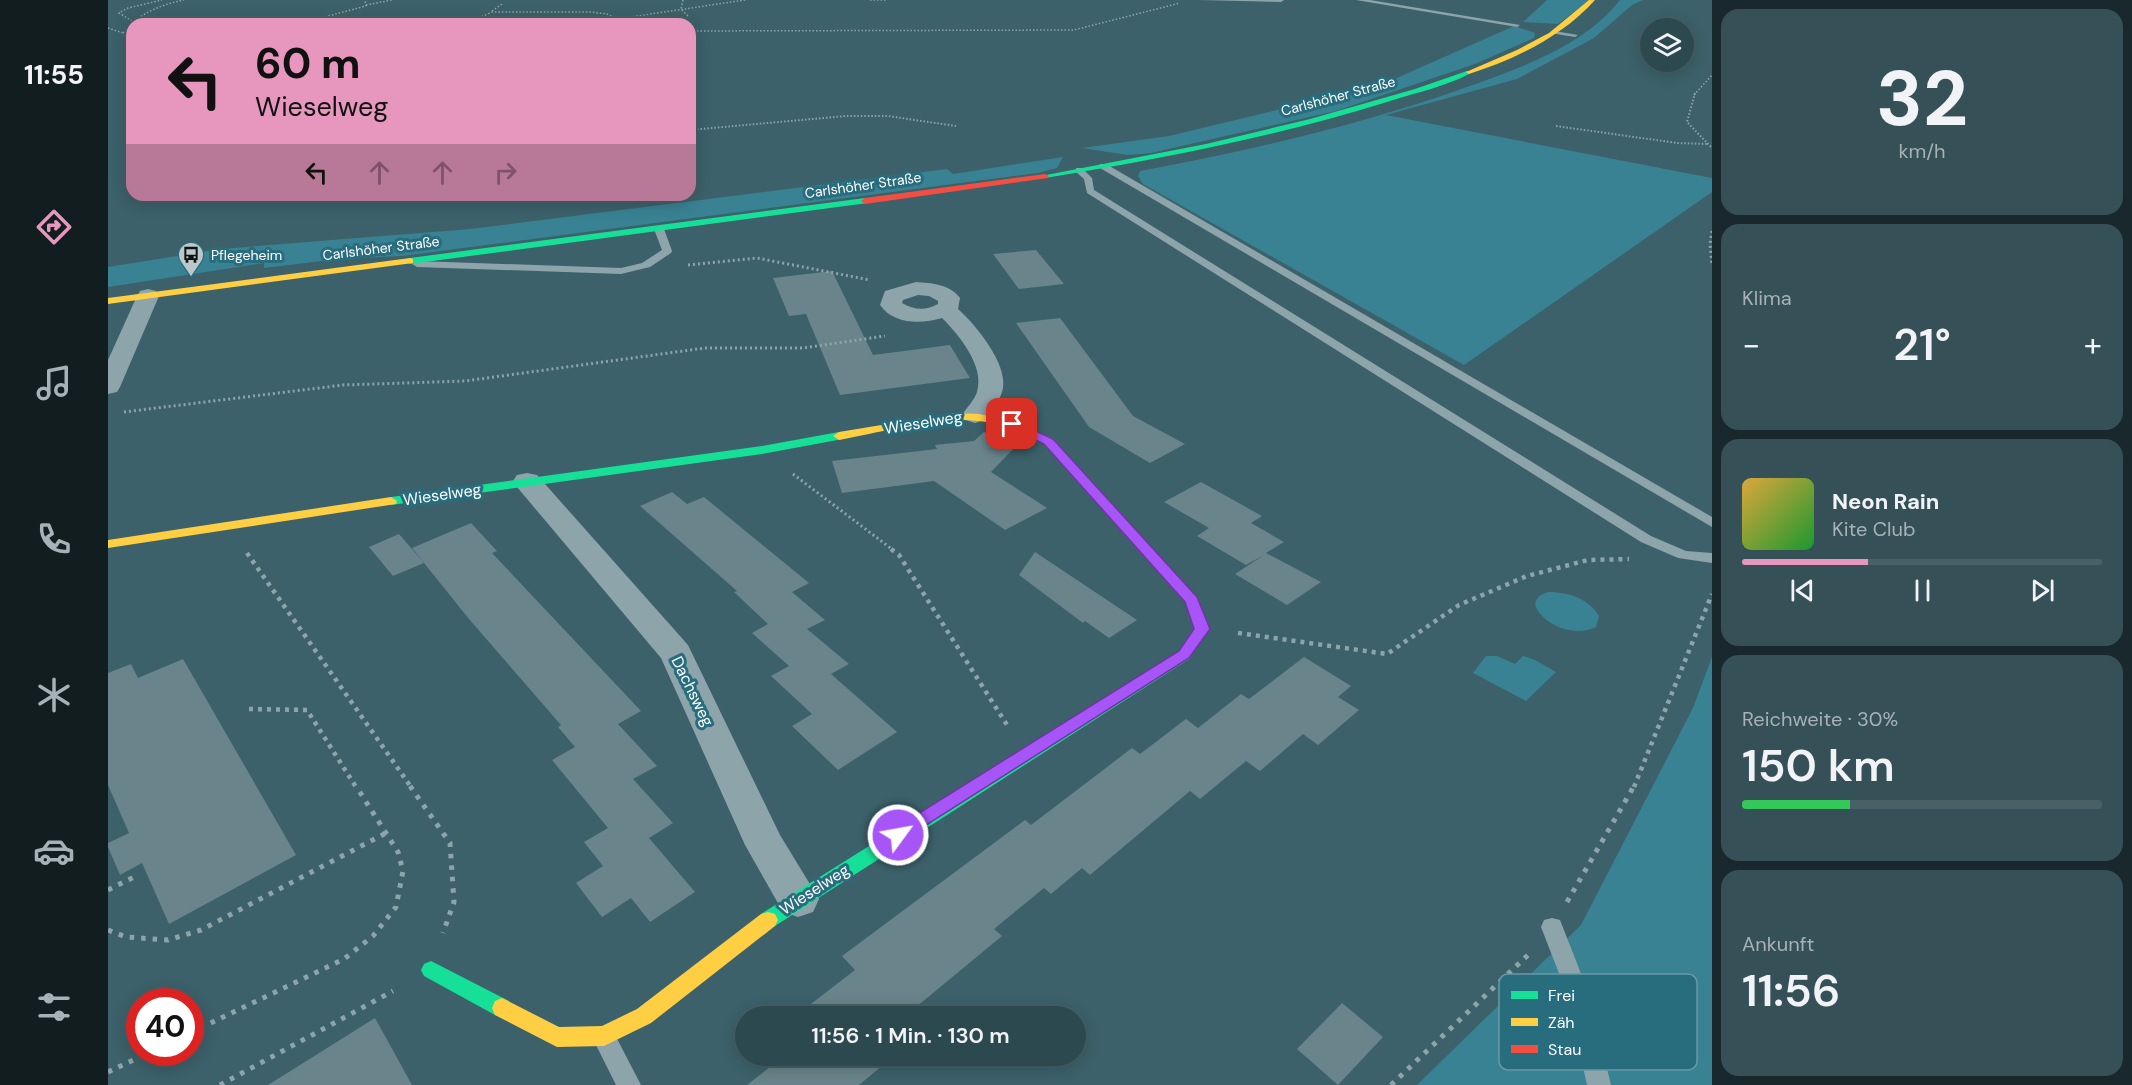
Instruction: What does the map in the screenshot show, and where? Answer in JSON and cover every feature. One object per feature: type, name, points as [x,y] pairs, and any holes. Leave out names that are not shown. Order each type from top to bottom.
[{"type":"street","name":"Carlshöher Straße","points":[[108,301],[659,229],[1079,170],[1262,134],[1346,113],[1412,93],[1488,65],[1556,32],[1581,14],[1592,0]]},
{"type":"street","points":[[906,290],[926,288],[941,292],[950,302],[945,309],[956,317],[990,370],[992,386],[987,400],[975,415]]},
{"type":"street","points":[[108,387],[148,296]]},
{"type":"street","name":"Wieselweg","points":[[108,544],[527,481],[762,450],[954,416],[975,415],[999,419],[1026,429],[1048,441],[1192,600],[1202,629],[1184,655],[798,898],[644,1016],[604,1036],[557,1037],[431,970]]},
{"type":"street","name":"Dachsweg","points":[[527,481],[676,653],[765,845],[798,898]]},
{"type":"lane","points":[[1203,0],[1281,0]]},
{"type":"lane","points":[[1359,0],[1516,25]]},
{"type":"lane","points":[[1556,32],[1575,35]]},
{"type":"lane","points":[[1103,166],[1712,522]]},
{"type":"lane","points":[[1079,170],[1088,178],[1090,191],[1646,539],[1683,555],[1712,558]]},
{"type":"lane","points":[[399,263],[621,271],[641,268],[657,260],[667,251],[659,229]]},
{"type":"lane","points":[[1552,927],[1570,974]]},
{"type":"lane","points":[[604,1036],[629,1085]]},
{"type":"lane","points":[[1596,1070],[1599,1085]]},
{"type":"path","points":[[126,18],[119,14],[128,8],[162,0]]},
{"type":"path","points":[[137,18],[151,10],[184,0]]},
{"type":"path","points":[[365,0],[366,6]]},
{"type":"path","points":[[321,18],[392,0]]},
{"type":"path","points":[[681,9],[683,0]]},
{"type":"path","points":[[623,18],[745,0]]},
{"type":"path","points":[[870,0],[887,0]]},
{"type":"path","points":[[696,31],[1074,30],[1102,25],[1137,11],[1203,0]]},
{"type":"path","points":[[479,18],[502,4]]},
{"type":"path","points":[[681,9],[689,17]]},
{"type":"path","points":[[492,12],[590,12],[607,14],[615,18]]},
{"type":"path","points":[[108,28],[123,33],[126,37]]},
{"type":"path","points":[[123,33],[126,29]]},
{"type":"path","points":[[1712,75],[1701,84],[1691,98],[1688,122],[1712,147]]},
{"type":"path","points":[[696,129],[846,116],[888,116],[956,126]]},
{"type":"path","points":[[1556,126],[1667,142],[1707,144]]},
{"type":"path","points":[[1712,231],[1710,244],[1712,265]]},
{"type":"path","points":[[684,266],[757,258],[896,285],[906,290]]},
{"type":"path","points":[[120,412],[343,385],[465,381],[705,348],[802,348],[894,335]]},
{"type":"path","points":[[762,450],[899,555],[1025,755]]},
{"type":"path","points":[[220,1085],[431,970],[453,902],[450,843],[228,526]]},
{"type":"path","points":[[1202,629],[1387,654],[1459,605],[1527,576],[1588,560],[1661,558],[1683,555]]},
{"type":"path","points":[[1510,974],[1552,927],[1633,789],[1712,594]]},
{"type":"path","points":[[204,1026],[344,959],[373,936],[396,907],[403,871],[398,852],[307,710],[249,710]]},
{"type":"path","points":[[108,930],[126,938],[168,940],[201,930],[386,833]]},
{"type":"path","points":[[108,890],[134,877]]},
{"type":"path","points":[[1391,1085],[1499,985]]},
{"type":"path","points":[[108,1072],[126,1063]]},
{"type":"shaded area","points":[[1547,0],[1590,0],[1558,24],[1523,22]]},
{"type":"shaded area","points":[[1620,0],[1643,0],[1632,5],[1594,38],[1517,79],[1386,115],[1712,178],[1712,192],[1464,365],[1143,184],[1138,176],[1140,171],[1346,125],[1487,80],[1550,54],[1570,43],[1605,16]]},
{"type":"shaded area","points":[[1514,26],[1535,33],[1534,38],[1475,64],[1336,111],[1151,153],[1128,155],[1082,148],[1169,136],[1381,85]]},
{"type":"shaded area","points":[[1063,157],[1057,168],[1038,173],[402,256],[339,259],[264,268],[264,263],[108,287],[108,267],[221,249],[470,229],[947,169],[953,174]]},
{"type":"shaded area","points":[[1548,592],[1563,593],[1583,600],[1599,616],[1596,627],[1588,630],[1570,630],[1561,628],[1546,619],[1535,605],[1539,597]]},
{"type":"shaded area","points":[[1486,656],[1497,656],[1515,664],[1523,656],[1556,672],[1526,701],[1473,673]]},
{"type":"shaded area","points":[[1712,657],[1712,1085],[1417,1085],[1499,1005],[1499,1070],[1697,1070],[1697,974],[1531,974],[1581,925],[1693,708]]},
{"type":"building","points":[[1036,250],[1064,284],[1019,289],[993,254]]},
{"type":"building","points":[[832,271],[873,355],[950,345],[970,378],[840,395],[806,314],[789,316],[773,278]]},
{"type":"building","points":[[1060,318],[1133,416],[1185,444],[1150,463],[1089,427],[1016,323]]},
{"type":"building","points":[[984,432],[1019,443],[991,472],[1047,508],[1005,530],[934,481],[842,493],[832,461],[937,449],[935,445],[974,441]]},
{"type":"building","points":[[1201,482],[1262,516],[1251,523],[1284,542],[1266,553],[1321,582],[1287,605],[1235,574],[1264,555],[1246,565],[1197,536],[1209,528],[1164,502]]},
{"type":"building","points":[[672,492],[687,504],[704,497],[809,583],[792,592],[825,620],[807,629],[849,664],[831,674],[897,732],[838,770],[792,726],[812,714],[771,676],[789,666],[752,633],[768,624],[734,592],[737,591],[640,506]]},
{"type":"building","points":[[471,523],[497,551],[492,553],[641,711],[618,724],[657,766],[633,779],[673,823],[649,838],[695,892],[650,922],[631,898],[602,917],[576,883],[603,866],[584,842],[608,828],[552,760],[575,747],[558,727],[561,725],[469,619],[412,548]]},
{"type":"building","points":[[399,534],[424,563],[393,576],[369,547]]},
{"type":"building","points":[[1035,552],[1137,620],[1109,638],[1085,621],[1083,623],[1019,575]]},
{"type":"building","points":[[1304,657],[1351,686],[1338,697],[1359,710],[1318,745],[1303,734],[1260,771],[1246,761],[1200,799],[1190,791],[1090,875],[1082,868],[1051,894],[1044,888],[994,929],[1002,936],[917,1006],[808,1006],[855,970],[842,956],[1025,820],[1031,825],[1132,748],[1140,754],[1186,719],[1198,728],[1241,694],[1249,699]]},
{"type":"building","points":[[183,659],[296,855],[169,924],[142,863],[120,875],[108,847],[108,843],[129,833],[108,785],[108,673],[131,664],[138,678]]},
{"type":"building","points":[[1342,1003],[1383,1037],[1338,1085],[1297,1049]]},
{"type":"building","points":[[375,1018],[412,1085],[268,1085]]},
{"type":"building","points":[[771,1066],[882,1066],[859,1085],[747,1085]]},
{"type":"traffic: fast","points":[[1045,176],[1153,157],[1260,134],[1365,106],[1469,72]]},
{"type":"traffic: fast","points":[[410,261],[865,201]]},
{"type":"traffic: fast","points":[[391,501],[762,450],[839,436]]},
{"type":"traffic: fast","points":[[768,920],[1184,655],[1202,629],[1199,619]]},
{"type":"traffic: fast","points":[[431,970],[502,1008]]},
{"type":"traffic: slow","points":[[1469,72],[1519,52],[1551,35],[1592,0]]},
{"type":"traffic: slow","points":[[108,301],[410,261]]},
{"type":"traffic: slow","points":[[839,436],[954,416],[991,419],[1037,435],[1048,441],[1192,600],[1199,619]]},
{"type":"traffic: slow","points":[[108,544],[391,501]]},
{"type":"traffic: slow","points":[[502,1008],[557,1037],[604,1036],[644,1016],[768,920]]},
{"type":"traffic: jam","points":[[865,201],[1045,176]]},
{"type":"place","name":"Pflegeheim","points":[[191,278]]},
{"type":"route","points":[[898,835],[1184,655],[1202,629],[1192,600],[1048,441],[1012,424]]}]
